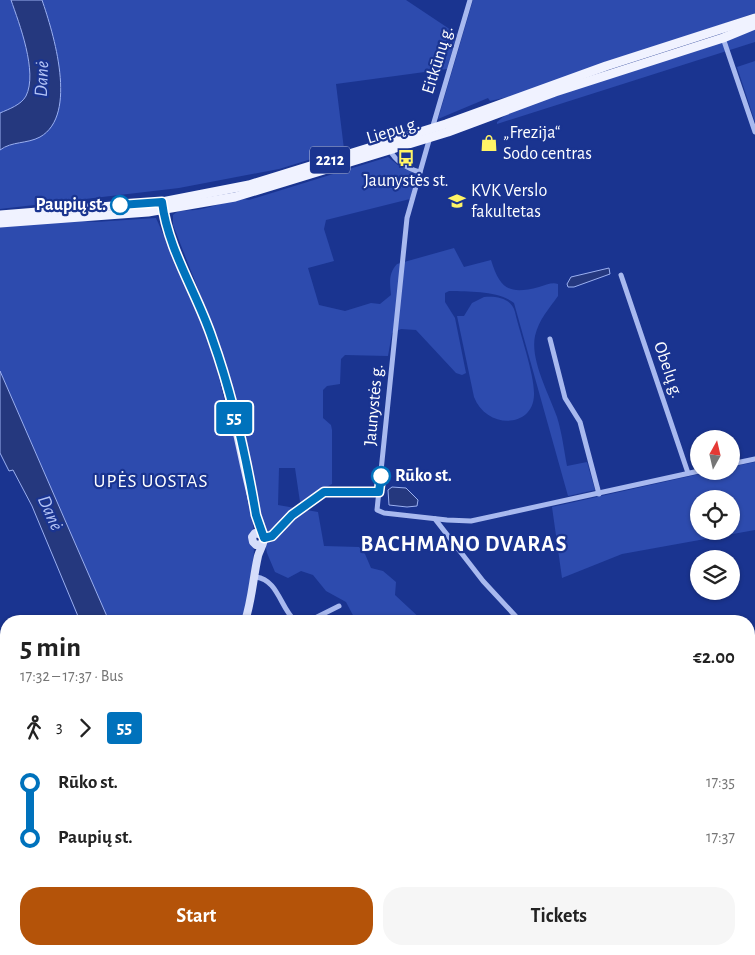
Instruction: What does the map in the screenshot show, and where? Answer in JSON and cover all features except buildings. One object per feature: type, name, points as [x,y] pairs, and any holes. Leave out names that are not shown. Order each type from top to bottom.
[{"type":"main road","name":"Liepų g.","points":[[0,223],[235,197],[390,150],[606,66],[755,18]]},
{"type":"main road","name":"Liepų g.","points":[[0,215],[163,206],[228,190],[431,133],[723,38],[755,25]]},
{"type":"main road","points":[[163,206],[172,242],[206,320],[219,358],[256,515],[259,539],[256,577],[246,615]]},
{"type":"street","name":"Eitkūnų g.","points":[[431,133],[470,0]]},
{"type":"street","points":[[723,38],[755,132]]},
{"type":"street","name":"Jaunystės g.","points":[[431,133],[407,223],[377,510],[380,512],[435,519],[471,520],[599,494],[688,473]]},
{"type":"street","points":[[390,150],[394,158],[420,172]]},
{"type":"street","name":"Obelų g.","points":[[621,275],[688,473]]},
{"type":"street","points":[[550,339],[565,398],[580,422],[599,494]]},
{"type":"street","points":[[740,462],[755,459]]},
{"type":"street","points":[[259,539],[272,536],[292,515],[324,492],[379,492]]},
{"type":"street","points":[[435,519],[476,573],[514,615]]},
{"type":"street","points":[[256,577],[265,578],[270,582],[290,615]]},
{"type":"street","points":[[320,615],[339,606]]},
{"type":"shaded area","points":[[0,0],[11,0],[26,48],[30,75],[29,86],[24,99],[15,106],[0,113]]},
{"type":"shaded area","points":[[42,0],[406,0],[457,34],[447,69],[336,84],[344,149],[279,169],[179,188],[0,209],[0,150],[11,144],[32,140],[50,117],[59,102],[61,93],[56,52]]},
{"type":"shaded area","points":[[473,0],[755,0],[755,13],[516,95],[490,101],[488,98],[438,119]]},
{"type":"shaded area","points":[[755,28],[755,42],[497,124],[509,112]]},
{"type":"shaded area","points":[[755,61],[755,122],[737,67]]},
{"type":"shaded area","points":[[388,157],[398,165],[416,174],[410,199],[326,220],[324,229],[334,261],[308,268],[319,305],[345,311],[371,303],[380,304],[391,295],[391,275],[397,264],[454,248],[464,267],[491,260],[498,278],[513,290],[558,284],[558,296],[539,324],[535,336],[535,356],[559,423],[567,466],[587,462],[595,490],[568,496],[514,303],[500,296],[483,292],[449,291],[445,293],[445,302],[455,318],[466,373],[462,375],[456,373],[416,330],[401,329],[392,333],[388,356],[345,355],[341,359],[340,384],[327,386],[323,390],[323,418],[331,425],[332,430],[332,484],[300,502],[295,468],[279,468],[278,505],[318,512],[324,546],[359,547],[365,554],[371,568],[383,571],[396,582],[395,595],[417,615],[353,615],[346,602],[326,591],[313,575],[301,571],[288,578],[275,572],[267,553],[242,429],[220,345],[173,225],[173,215],[178,212],[201,209],[230,201],[249,200]]},
{"type":"shaded area","points":[[156,218],[209,337],[251,508],[253,523],[253,565],[244,615],[106,615],[0,371],[0,226],[70,220],[95,222]]},
{"type":"shaded area","points":[[484,297],[503,299],[513,307],[515,312],[534,387],[532,406],[526,414],[518,419],[508,421],[488,415],[474,397],[457,316],[464,316],[472,303]]},
{"type":"shaded area","points":[[755,462],[755,530],[740,533],[740,490],[690,490],[690,540],[700,540],[622,554],[562,578],[552,507],[690,476],[690,480],[740,480],[740,465]]},
{"type":"water","name":"Danė","points":[[11,0],[42,0],[52,32],[60,72],[61,92],[58,111],[52,126],[40,137],[9,145],[0,150],[0,113],[21,102],[26,96],[30,74],[26,48]]},
{"type":"water","points":[[609,268],[610,274],[574,287],[568,287],[567,284],[571,277]]},
{"type":"water","name":"Danė","points":[[0,371],[106,615],[77,615],[32,506],[13,470],[9,471],[0,453]]},
{"type":"water","points":[[392,487],[406,488],[418,500],[417,506],[389,505],[388,490]]},
{"type":"bus line","name":"55","points":[[120,205],[162,202],[172,242],[206,320],[219,358],[256,515],[264,538],[272,536],[292,515],[324,492],[366,490],[379,492],[381,476]]},
{"type":"place","name":"„Frezija“ Sodo centras","points":[[489,143]]},
{"type":"place","name":"Jaunystės st.","points":[[406,158]]},
{"type":"place","name":"KVK Verslo fakultetas","points":[[457,201]]},
{"type":"place","name":"Paupių st.","points":[[120,205]]},
{"type":"place","name":"Rūko st.","points":[[381,476]]},
{"type":"district","name":"UPĖS UOSTAS","points":[[151,481]]},
{"type":"district","name":"BACHMANO DVARAS","points":[[464,544]]}]
